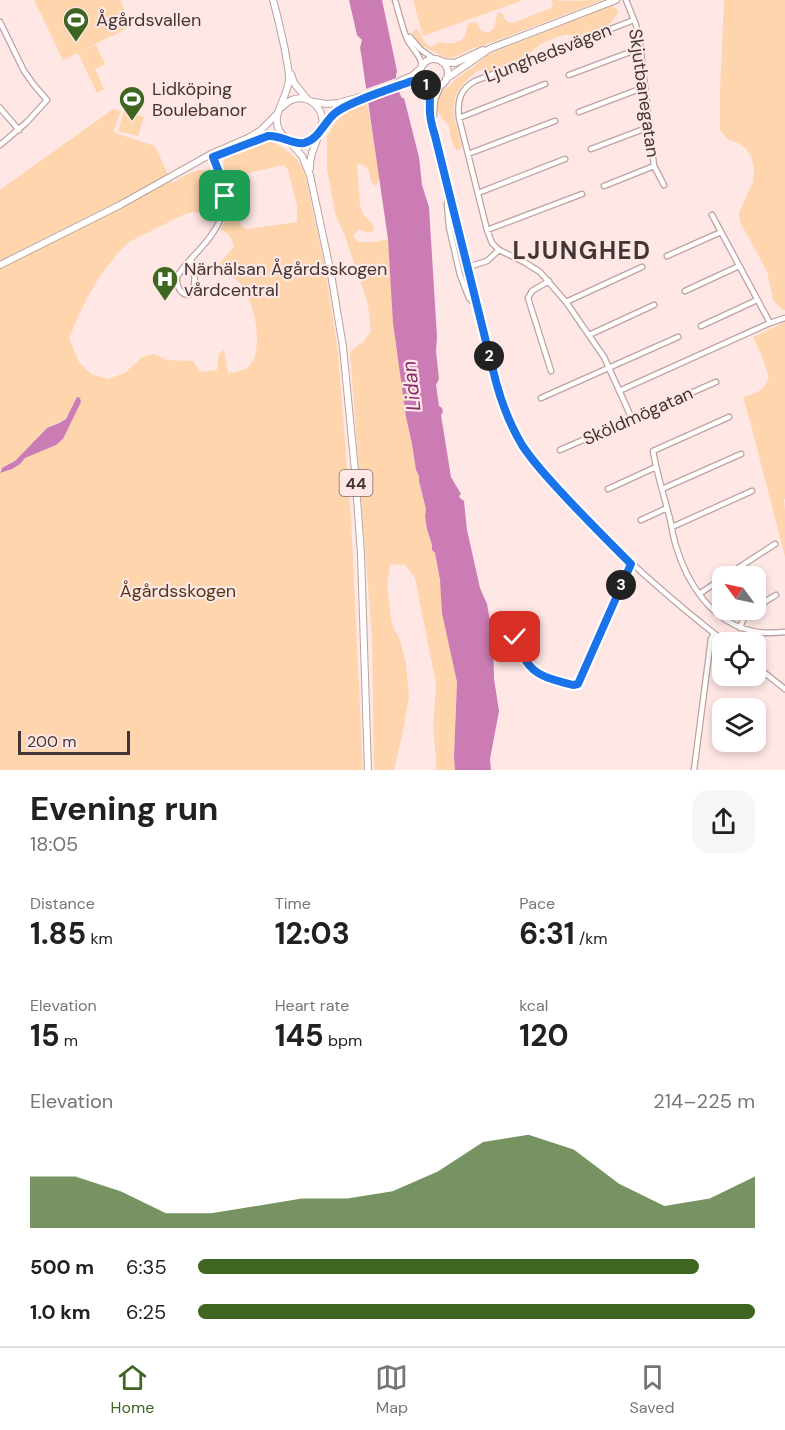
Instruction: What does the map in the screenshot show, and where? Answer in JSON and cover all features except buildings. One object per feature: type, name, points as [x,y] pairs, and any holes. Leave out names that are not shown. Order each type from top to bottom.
[{"type":"main road","points":[[273,0],[289,79],[280,110]]},
{"type":"main road","points":[[406,81],[427,60],[455,63],[477,52],[616,0]]},
{"type":"main road","points":[[212,156],[268,136],[297,143],[305,142],[312,139],[333,115],[356,100],[406,81],[425,83],[434,87],[441,85],[489,49]]},
{"type":"main road","points":[[442,62],[447,69],[446,79]]},
{"type":"main road","points":[[421,67],[420,75],[425,83]]},
{"type":"main road","points":[[288,68],[294,82],[310,101]]},
{"type":"main road","points":[[0,265],[255,134],[288,101],[295,98],[333,104],[356,100]]},
{"type":"main road","name":"44","points":[[310,101],[322,115],[317,140],[311,153],[310,175]]},
{"type":"main road","name":"44","points":[[280,110],[278,127],[304,160],[310,175],[330,265],[343,347],[361,554],[368,770]]},
{"type":"street","points":[[395,0],[410,45],[420,58],[421,67]]},
{"type":"street","name":"Skjutbanegatan","points":[[626,0],[639,34],[654,166],[664,185]]},
{"type":"street","name":"Ljunghedsvägen","points":[[499,250],[492,243],[487,230],[459,118],[458,105],[461,94],[471,83],[634,20]]},
{"type":"street","points":[[0,22],[24,71],[47,100],[34,116],[0,146]]},
{"type":"street","points":[[404,27],[416,45],[434,59]]},
{"type":"street","points":[[569,75],[641,48]]},
{"type":"street","points":[[425,83],[431,96],[429,111],[431,123],[476,303],[496,382],[512,428],[537,465],[631,564],[712,632]]},
{"type":"street","points":[[459,118],[545,84]]},
{"type":"street","points":[[433,129],[435,100],[441,85]]},
{"type":"street","points":[[579,112],[645,87]]},
{"type":"street","points":[[0,108],[19,130]]},
{"type":"street","points":[[468,154],[555,121]]},
{"type":"street","points":[[591,149],[649,127]]},
{"type":"street","points":[[191,259],[194,290],[186,295],[178,288],[176,279],[178,274],[191,259],[212,236],[224,212],[224,185],[212,156]]},
{"type":"street","points":[[478,193],[565,159]]},
{"type":"street","points":[[604,186],[654,166]]},
{"type":"street","points":[[487,230],[582,194]]},
{"type":"street","points":[[450,196],[447,204],[448,215],[457,261],[469,298],[476,303]]},
{"type":"street","points":[[712,214],[770,323]]},
{"type":"street","points":[[667,256],[721,232]]},
{"type":"street","points":[[468,267],[487,261],[499,250],[532,267],[549,281],[566,302],[610,368],[632,419]]},
{"type":"street","points":[[685,291],[739,266]]},
{"type":"street","points":[[566,302],[642,267]]},
{"type":"street","points":[[549,281],[532,291],[528,298],[551,371]]},
{"type":"street","points":[[701,326],[757,300]]},
{"type":"street","points":[[589,335],[654,305]]},
{"type":"street","points":[[619,391],[785,318]]},
{"type":"street","points":[[541,398],[678,337]]},
{"type":"street","name":"Sköldmögatan","points":[[560,450],[716,382]]},
{"type":"street","points":[[729,417],[653,451],[676,545],[699,594],[720,616],[740,628],[761,633],[785,632]]},
{"type":"street","points":[[662,489],[741,454]]},
{"type":"street","points":[[608,489],[657,467]]},
{"type":"street","points":[[672,527],[752,491]]},
{"type":"street","points":[[641,520],[667,508]]},
{"type":"street","points":[[741,566],[775,544]]},
{"type":"street","points":[[515,633],[520,652],[532,670],[560,682],[578,684],[631,564]]},
{"type":"street","points":[[699,594],[712,585]]},
{"type":"street","points":[[766,601],[776,595]]},
{"type":"street","points":[[740,628],[743,620]]},
{"type":"street","points":[[694,770],[712,637]]},
{"type":"street","points":[[766,674],[785,689]]},
{"type":"street","points":[[779,685],[784,680]]},
{"type":"green space","name":"Ågårdsvallen","points":[[34,0],[120,0],[132,26],[81,51],[96,45],[105,64],[95,69],[104,89],[97,93],[78,53],[63,60]]},
{"type":"green space","points":[[413,0],[523,0],[423,36]]},
{"type":"green space","points":[[551,0],[603,0],[455,57],[444,57],[419,44],[412,33],[418,30],[424,42],[431,47],[440,42],[455,43],[464,37],[469,23],[476,22],[481,31],[491,31],[499,12],[503,14],[506,21],[513,23],[551,8],[553,4]]},
{"type":"green space","points":[[724,0],[785,0],[785,310],[773,300],[767,271],[740,222],[739,212],[753,182],[754,168],[751,156],[738,143],[727,139],[720,130]]},
{"type":"green space","points":[[609,6],[618,10],[613,21],[603,29],[584,36],[557,37],[535,48],[519,61],[497,70],[479,71],[469,78],[460,89],[454,104],[455,120],[462,146],[456,150],[449,127],[441,117],[438,108],[439,98],[444,88],[450,86],[489,54]]},
{"type":"green space","points":[[367,102],[380,175],[376,186],[366,167],[357,164],[360,205],[363,214],[374,226],[373,231],[367,233],[359,229],[353,235],[358,242],[388,239],[395,341],[406,417],[426,509],[427,529],[432,550],[435,553],[457,682],[455,770],[436,770],[433,728],[436,684],[415,578],[405,565],[390,564],[387,585],[392,625],[400,640],[406,664],[409,697],[394,770],[374,770],[372,638],[350,352],[364,341],[371,331],[368,304],[344,233],[336,217],[327,169],[327,137],[336,121],[350,110]]},
{"type":"green space","name":"Ågårdsskogen","points":[[113,109],[121,111],[115,133],[155,146],[172,183],[195,171],[209,171],[216,178],[220,190],[220,201],[215,215],[194,212],[185,214],[131,241],[106,268],[85,302],[69,339],[79,362],[91,374],[108,379],[125,373],[142,357],[154,354],[167,360],[193,361],[200,372],[217,370],[219,354],[224,350],[228,373],[245,369],[255,355],[256,324],[250,302],[242,286],[218,265],[234,247],[230,236],[220,230],[229,209],[235,210],[242,227],[248,229],[297,222],[297,206],[288,170],[284,165],[226,178],[223,164],[225,159],[248,148],[270,142],[279,145],[293,156],[305,174],[325,268],[338,352],[351,519],[363,770],[0,770],[0,473],[12,469],[25,458],[56,445],[63,439],[81,402],[73,404],[65,419],[46,429],[20,456],[0,470],[0,190]]},
{"type":"green space","name":"Lidköping Boulebanor","points":[[124,111],[144,117],[138,136],[118,131]]},
{"type":"green space","points":[[785,322],[785,557],[743,397],[759,391],[765,386],[769,377],[753,337]]},
{"type":"water","name":"Lidan","points":[[349,0],[382,0],[397,71],[397,85],[404,98],[419,157],[422,185],[429,207],[439,379],[436,385],[439,406],[443,412],[441,415],[451,477],[461,494],[460,498],[464,501],[467,530],[480,588],[487,604],[493,637],[494,679],[499,711],[490,759],[491,770],[455,770],[457,682],[442,613],[440,580],[435,553],[432,550],[427,529],[426,509],[406,417],[393,323],[388,239],[360,48],[362,40],[357,35]]},
{"type":"water","points":[[77,397],[81,402],[63,439],[56,445],[25,458],[12,469],[0,473],[2,468],[15,461],[47,428],[66,419]]},
{"type":"pier","points":[[399,77],[401,88],[364,101],[363,90]]},
{"type":"place","name":"Ågårdsvallen","points":[[76,43]]},
{"type":"place","name":"Lidköping Boulebanor","points":[[132,122]]},
{"type":"place","name":"Närhälsan Ågårdsskogen vårdcentral","points":[[165,302]]},
{"type":"district","name":"LJUNGHED","points":[[582,250]]},
{"type":"route","points":[[225,196],[224,185],[213,157],[268,136],[286,138],[297,143],[305,142],[316,136],[320,129],[341,109],[412,81],[422,81],[427,85],[431,96],[429,111],[431,123],[496,382],[512,428],[537,465],[631,564],[578,684],[573,685],[537,674],[525,661],[515,637]]}]
